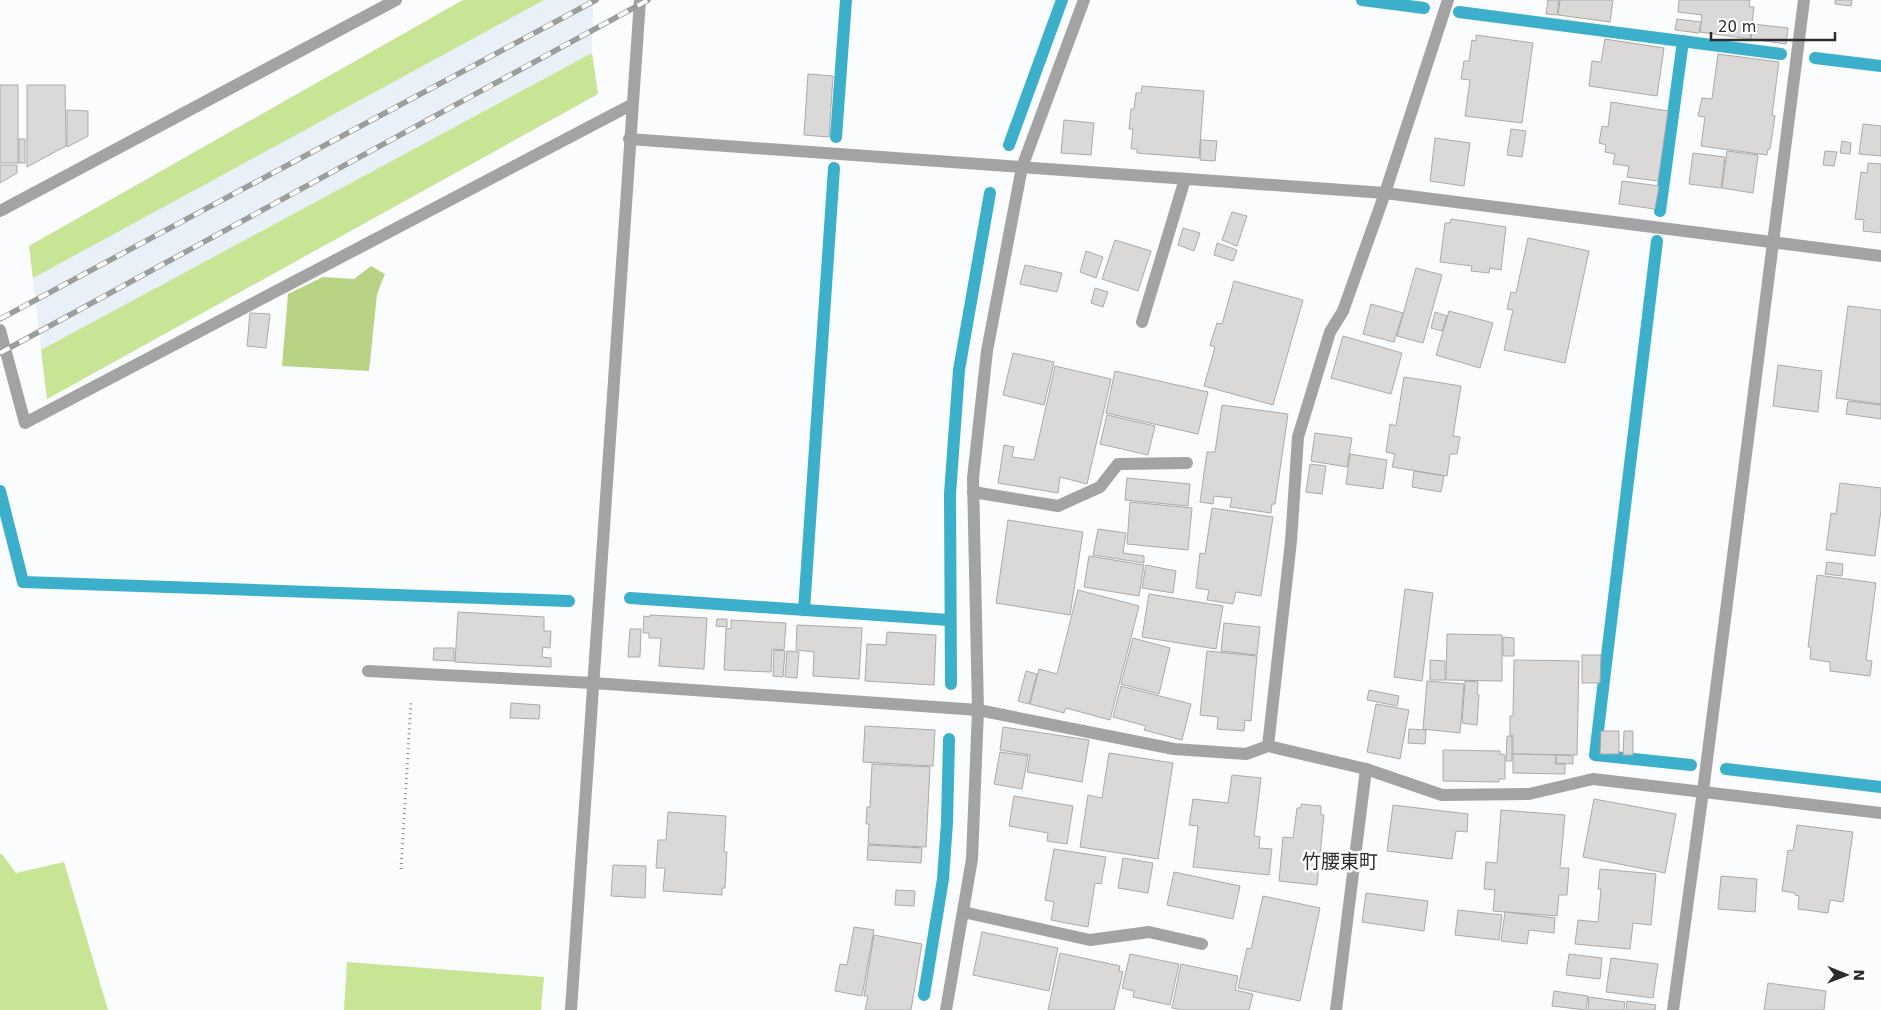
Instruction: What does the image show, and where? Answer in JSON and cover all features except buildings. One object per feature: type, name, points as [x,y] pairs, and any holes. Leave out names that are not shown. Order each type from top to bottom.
[{"type":"street","points":[[0,211],[396,0]]},
{"type":"street","points":[[571,1010],[631,106],[640,0]]},
{"type":"street","points":[[946,1010],[972,859],[978,710],[973,478],[986,351],[1022,167],[1084,0]]},
{"type":"street","points":[[1268,746],[1291,541],[1298,437],[1330,332],[1343,311],[1385,193],[1448,0]]},
{"type":"street","points":[[1673,1010],[1703,791],[1804,0]]},
{"type":"street","points":[[0,330],[25,423],[631,106]]},
{"type":"street","points":[[629,139],[1385,193],[1881,256]]},
{"type":"street","points":[[1142,322],[1186,179]]},
{"type":"street","points":[[973,492],[1058,506],[1100,487],[1118,464],[1187,463]]},
{"type":"street","points":[[368,671],[593,683],[978,710],[1174,749],[1246,754],[1268,746],[1366,769],[1442,795],[1529,794],[1593,779],[1881,813]]},
{"type":"street","points":[[1336,1010],[1366,769]]},
{"type":"street","points":[[963,912],[1090,940],[1149,932],[1202,944]]},
{"type":"path","points":[[401,869],[413,673]]},
{"type":"shaded area","points":[[463,0],[593,0],[592,53],[598,94],[47,399],[29,246]]},
{"type":"green space","points":[[463,0],[544,0],[33,278],[29,246]]},
{"type":"green space","points":[[592,53],[598,94],[47,399],[41,350]]},
{"type":"green space","points":[[371,266],[385,274],[377,294],[369,371],[282,366],[288,294],[323,277],[354,279]]},
{"type":"green space","points":[[0,854],[2,854],[16,873],[64,862],[108,1010],[0,1010]]},
{"type":"green space","points":[[347,962],[544,977],[541,1010],[344,1010]]},
{"type":"waterway","points":[[836,137],[846,0]]},
{"type":"waterway","points":[[1009,145],[1062,0]]},
{"type":"waterway","points":[[1362,0],[1424,8]]},
{"type":"waterway","points":[[1459,12],[1781,54]]},
{"type":"waterway","points":[[1660,211],[1683,41]]},
{"type":"waterway","points":[[1815,58],[1881,66]]},
{"type":"waterway","points":[[804,610],[834,168]]},
{"type":"waterway","points":[[951,684],[950,494],[959,370],[990,193]]},
{"type":"waterway","points":[[1657,241],[1595,755],[1691,765]]},
{"type":"waterway","points":[[0,491],[23,582],[569,601]]},
{"type":"waterway","points":[[630,598],[949,620]]},
{"type":"waterway","points":[[924,995],[943,879],[947,822],[949,739]]},
{"type":"waterway","points":[[1726,769],[1881,787]]},
{"type":"railway","points":[[0,319],[596,0]]},
{"type":"railway","points":[[0,353],[648,0]]},
{"type":"district","name":"竹腰東町","points":[[1340,861]]}]
